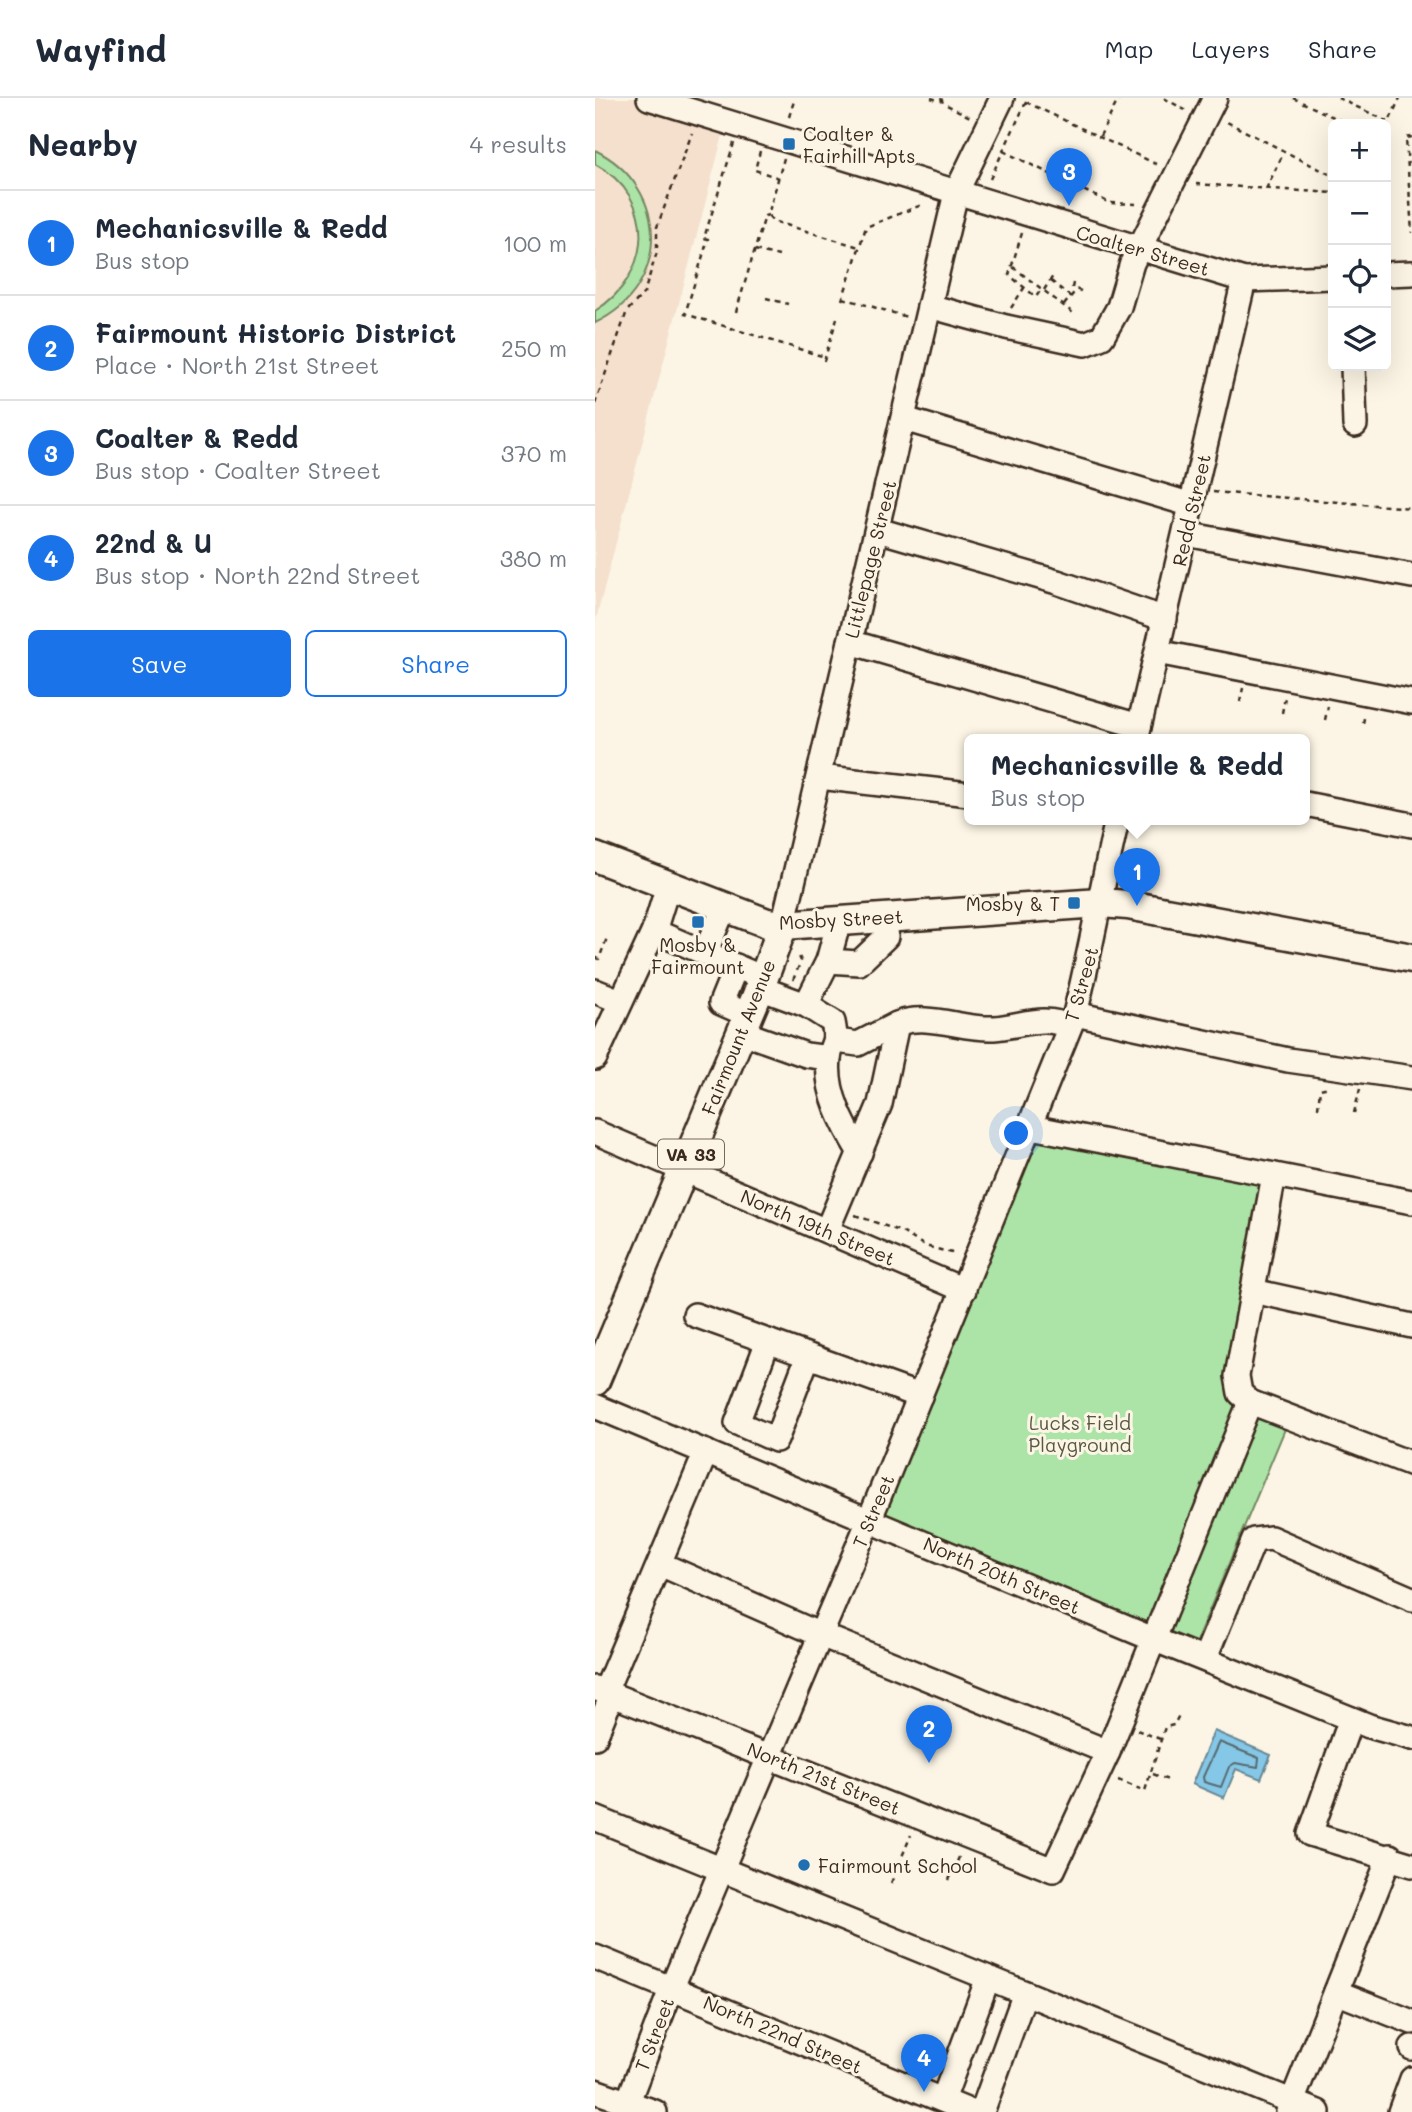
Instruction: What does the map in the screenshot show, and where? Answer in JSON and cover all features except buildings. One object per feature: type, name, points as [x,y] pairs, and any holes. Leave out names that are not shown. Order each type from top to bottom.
[{"type":"main road","name":"Mosby Street","points":[[595,857],[753,920],[783,925],[1100,903],[1152,908],[1412,957]]},
{"type":"main road","name":"Fairmount Avenue","points":[[595,1381],[744,1023],[770,984],[783,925]]},
{"type":"street","name":"Coalter Street","points":[[649,98],[1244,280],[1328,276]]},
{"type":"street","points":[[956,193],[1002,98]]},
{"type":"street","points":[[929,306],[1085,344],[1103,337],[1119,307],[1132,262],[1215,98]]},
{"type":"street","name":"Littlepage Street","points":[[783,925],[956,193]]},
{"type":"street","points":[[1391,274],[1412,272]]},
{"type":"street","name":"Redd Street","points":[[1138,733],[1244,280]]},
{"type":"street","points":[[1353,371],[1355,425]]},
{"type":"street","points":[[904,419],[1192,505]]},
{"type":"street","points":[[878,530],[1057,582],[1165,619]]},
{"type":"street","points":[[1185,534],[1412,576]]},
{"type":"street","points":[[850,642],[1138,733]]},
{"type":"street","points":[[1157,652],[1412,702]]},
{"type":"street","points":[[819,777],[964,793]]},
{"type":"street","points":[[1310,805],[1412,825]]},
{"type":"street","points":[[1100,903],[1116,825]]},
{"type":"street","points":[[595,1058],[654,931],[668,886]]},
{"type":"street","name":"T Street","points":[[626,2107],[672,1987],[870,1520],[1031,1128],[1072,1021],[1100,903]]},
{"type":"street","points":[[705,953],[724,908]]},
{"type":"street","points":[[828,961],[859,962],[886,937],[887,917]]},
{"type":"street","points":[[806,1005],[828,961],[839,921]]},
{"type":"street","points":[[654,931],[736,966],[833,1022],[833,1050],[841,1121],[860,1153]]},
{"type":"street","points":[[736,966],[721,1003],[744,1023],[806,1055],[858,1044],[912,1018],[992,1028],[1055,1020],[1288,1060],[1412,1078]]},
{"type":"street","points":[[595,991],[620,1001]]},
{"type":"street","points":[[827,1230],[880,1104],[897,1024]]},
{"type":"street","points":[[1031,1128],[1412,1202]]},
{"type":"street","name":"North 19th Street","points":[[595,1132],[964,1290]]},
{"type":"street","points":[[1274,1175],[1237,1376],[1240,1393],[1250,1402],[1412,1464]]},
{"type":"street","points":[[1253,1291],[1412,1326]]},
{"type":"street","points":[[695,1315],[920,1396]]},
{"type":"street","points":[[768,1341],[737,1423],[776,1440],[808,1356]]},
{"type":"street","points":[[660,1564],[821,1635],[1108,1752],[1250,1402]]},
{"type":"street","name":"North 20th Street","points":[[595,1406],[1153,1639],[1351,1719],[1412,1738]]},
{"type":"street","points":[[595,1737],[604,1692],[706,1452]]},
{"type":"street","points":[[1205,1658],[1254,1539],[1271,1538],[1412,1599]]},
{"type":"street","name":"North 21st Street","points":[[604,1692],[1053,1870],[1108,1752]]},
{"type":"street","points":[[1351,1719],[1310,1834],[1390,1856],[1412,1865]]},
{"type":"street","points":[[595,1818],[1025,1993],[1290,2107],[1318,2112]]},
{"type":"street","points":[[1290,2107],[1390,1856]]},
{"type":"street","name":"North 22nd Street","points":[[595,1956],[971,2112]]},
{"type":"street","points":[[943,2100],[988,1978]]},
{"type":"street","points":[[1336,1992],[1412,2022]]},
{"type":"street","points":[[971,2112],[1025,1993]]},
{"type":"street","points":[[1400,2112],[1412,2079]]},
{"type":"street","points":[[595,2091],[626,2107],[655,2112]]},
{"type":"path","points":[[789,117],[795,98]]},
{"type":"path","points":[[931,98],[941,100],[978,121]]},
{"type":"path","points":[[1100,137],[1119,98]]},
{"type":"path","points":[[1164,98],[1185,110]]},
{"type":"path","points":[[1293,98],[1337,119]]},
{"type":"path","points":[[1338,98],[1383,119]]},
{"type":"path","points":[[1390,119],[1401,98]]},
{"type":"path","points":[[990,179],[1028,100],[1158,165]]},
{"type":"path","points":[[1227,122],[1328,174]]},
{"type":"path","points":[[595,404],[627,311],[644,293],[657,252],[657,227],[693,130]]},
{"type":"path","points":[[1412,137],[1406,138],[1412,233]]},
{"type":"path","points":[[734,143],[703,238],[708,239],[685,314],[825,359],[837,318]]},
{"type":"path","points":[[760,151],[755,170],[779,178]]},
{"type":"path","points":[[1003,151],[1110,203],[1139,204]]},
{"type":"path","points":[[1266,189],[1284,152]]},
{"type":"path","points":[[736,312],[784,158]]},
{"type":"path","points":[[1196,184],[1328,193]]},
{"type":"path","points":[[907,317],[843,299],[866,227],[927,203]]},
{"type":"path","points":[[768,215],[773,221],[859,247]]},
{"type":"path","points":[[1022,233],[1009,275],[1036,297],[1053,276]]},
{"type":"path","points":[[755,250],[779,256]]},
{"type":"path","points":[[1013,267],[1073,313]]},
{"type":"path","points":[[1051,281],[1071,297]]},
{"type":"path","points":[[1065,309],[1071,297],[1079,290],[1072,288],[1073,283]]},
{"type":"path","points":[[1012,304],[1024,288]]},
{"type":"path","points":[[766,298],[788,304]]},
{"type":"path","points":[[1216,492],[1412,508]]},
{"type":"path","points":[[1240,702],[1244,685]]},
{"type":"path","points":[[1282,713],[1285,694]]},
{"type":"path","points":[[1325,720],[1328,702]]},
{"type":"path","points":[[1363,723],[1365,710]]},
{"type":"path","points":[[595,957],[599,959],[607,938]]},
{"type":"path","points":[[770,984],[801,961],[798,954]]},
{"type":"path","points":[[1318,1108],[1321,1087],[1339,1085]]},
{"type":"path","points":[[853,1213],[873,1224],[902,1232],[925,1246],[957,1254]]},
{"type":"path","points":[[1117,1779],[1145,1791],[1153,1774],[1165,1727],[1174,1725],[1180,1713]]},
{"type":"path","points":[[1137,1730],[1160,1739]]},
{"type":"path","points":[[1153,1774],[1168,1780]]},
{"type":"path","points":[[891,1883],[913,1832]]},
{"type":"path","points":[[950,1880],[961,1852]]},
{"type":"shaded area","points":[[595,98],[652,98],[727,120],[595,623]]},
{"type":"green space","points":[[595,150],[620,167],[637,188],[648,212],[652,237],[649,262],[638,286],[620,307],[595,323],[595,311],[614,296],[628,278],[637,258],[640,237],[638,216],[630,196],[615,179],[595,164]]},
{"type":"green space","name":"Lucks Field Playground","points":[[1030,1127],[1273,1175],[1234,1381],[1290,1417],[1191,1654],[868,1520]]},
{"type":"water","points":[[1214,1731],[1271,1755],[1261,1779],[1236,1769],[1224,1798],[1192,1784]]},
{"type":"place","name":"Coalter & Fairhill Apts","points":[[789,144]]},
{"type":"place","name":"Coalter & Redd","points":[[1069,206]]},
{"type":"place","name":"Mosby & T","points":[[1074,903]]},
{"type":"place","name":"Mechanicsville & Redd","points":[[1137,906]]},
{"type":"place","name":"Mosby & Fairmount","points":[[698,922]]},
{"type":"place","name":"Fairmount Historic District","points":[[929,1763]]},
{"type":"place","name":"Fairmount School","points":[[804,1865]]},
{"type":"place","name":"22nd & U","points":[[924,2092]]}]
